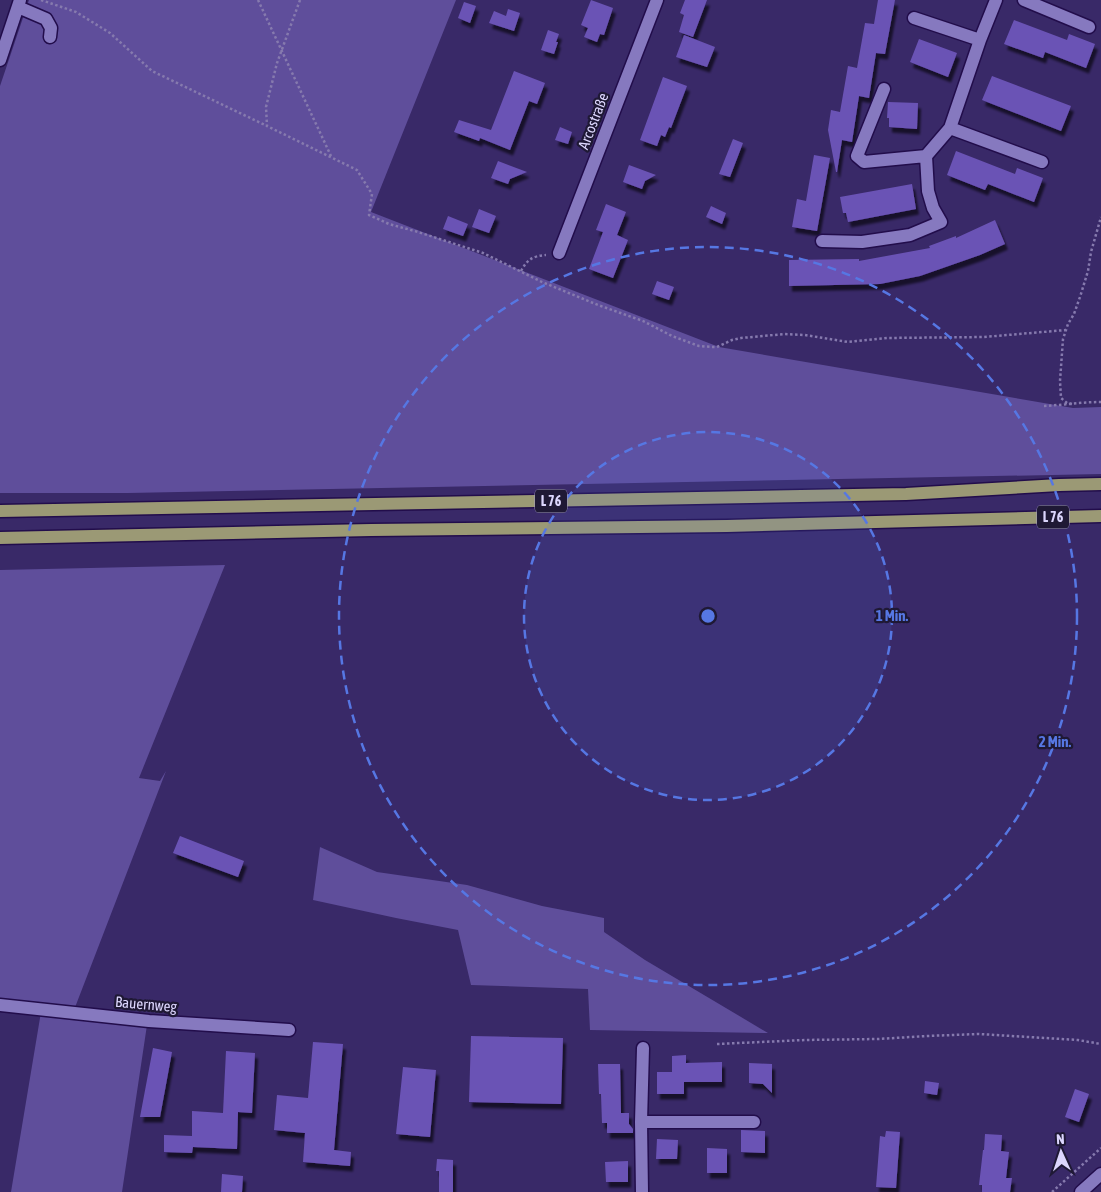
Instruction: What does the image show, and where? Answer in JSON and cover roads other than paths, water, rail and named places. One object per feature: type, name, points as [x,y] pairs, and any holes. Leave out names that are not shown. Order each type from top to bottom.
[{"type":"main road","name":"L 76","points":[[0,511],[906,494],[1101,484]]},
{"type":"main road","name":"L 76","points":[[0,538],[371,530],[727,526],[1101,516]]},
{"type":"street","name":"Arcostraße","points":[[560,253],[657,0]]},
{"type":"street","points":[[884,89],[857,156],[864,162],[926,156],[950,128],[980,40],[996,0]]},
{"type":"street","points":[[1024,0],[1089,27]]},
{"type":"street","points":[[0,60],[19,3],[46,19],[51,28],[50,37]]},
{"type":"street","points":[[914,18],[980,40]]},
{"type":"street","points":[[950,128],[1042,162]]},
{"type":"street","points":[[822,241],[862,242],[910,234],[941,222],[933,208],[928,191],[926,156]]},
{"type":"street","name":"Bauernweg","points":[[0,1005],[149,1021],[289,1030]]},
{"type":"street","points":[[642,1192],[643,1048]]},
{"type":"street","points":[[641,1122],[754,1122]]},
{"type":"street","points":[[1080,1192],[1101,1174]]}]
